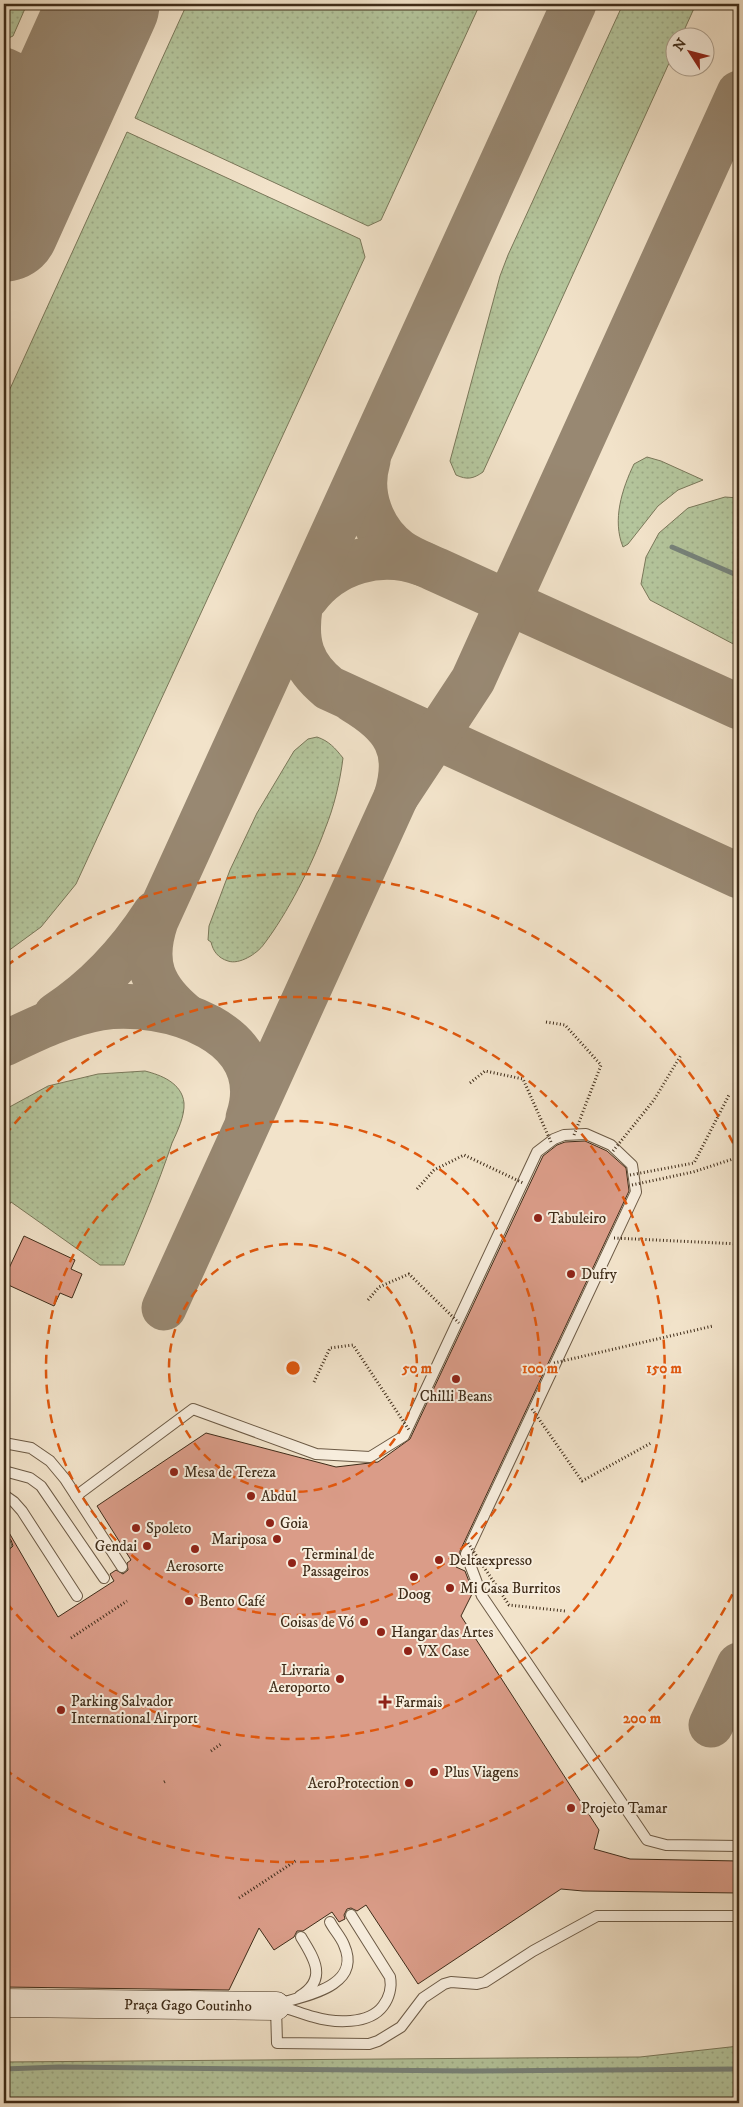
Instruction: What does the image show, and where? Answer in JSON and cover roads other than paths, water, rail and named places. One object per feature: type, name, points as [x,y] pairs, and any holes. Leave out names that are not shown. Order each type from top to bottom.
[{"type":"main road","name":"Praça Gago Coutinho","points":[[4,2003],[282,2004]]},
{"type":"lane","points":[[76,1496],[193,1409],[316,1454],[370,1458],[404,1436],[537,1152],[564,1136],[586,1134],[614,1150],[632,1165],[636,1192],[466,1554],[482,1596],[647,1840],[666,1845],[739,1846]]},
{"type":"lane","points":[[4,1443],[19,1444],[41,1454],[58,1470],[122,1567]]},
{"type":"lane","points":[[4,1471],[30,1478],[41,1486],[104,1578]]},
{"type":"lane","points":[[4,1495],[22,1511],[77,1596]]},
{"type":"lane","points":[[282,2004],[313,2017],[360,2020],[375,2014],[384,2004],[391,1983],[386,1969],[352,1915]]},
{"type":"lane","points":[[282,2004],[278,2043],[369,2044],[386,2038],[401,2027],[423,1998],[444,1984],[451,1982],[477,1984],[485,1982],[533,1951],[597,1916],[739,1916]]},
{"type":"lane","points":[[282,2004],[328,1988],[339,1980],[346,1970],[347,1958],[344,1945],[330,1922]]},
{"type":"lane","points":[[282,2004],[307,1992],[316,1975],[314,1957],[301,1937]]},
{"type":"waterway","points":[[672,547],[739,576]]},
{"type":"waterway","points":[[4,2069],[59,2067],[469,2071],[739,2069]]},
{"type":"place","name":"Tabuleiro","points":[[538,1218]]},
{"type":"place","name":"Dufry","points":[[571,1274]]},
{"type":"place","name":"Chilli Beans","points":[[456,1379]]},
{"type":"place","name":"Mesa de Tereza","points":[[174,1472]]},
{"type":"place","name":"Abdul","points":[[251,1496]]},
{"type":"place","name":"Goia","points":[[270,1523]]},
{"type":"place","name":"Spoleto","points":[[136,1528]]},
{"type":"place","name":"Mariposa","points":[[277,1539]]},
{"type":"place","name":"Gendai","points":[[147,1546]]},
{"type":"place","name":"Aerosorte","points":[[195,1549]]},
{"type":"place","name":"Deltaexpresso","points":[[439,1560]]},
{"type":"place","name":"Terminal de Passageiros","points":[[292,1563]]},
{"type":"place","name":"Doog","points":[[414,1577]]},
{"type":"place","name":"Mi Casa Burritos","points":[[450,1588]]},
{"type":"place","name":"Bento Café","points":[[189,1601]]},
{"type":"place","name":"Coisas de Vó","points":[[364,1622]]},
{"type":"place","name":"Hangar das Artes","points":[[381,1632]]},
{"type":"place","name":"VX Case","points":[[408,1651]]},
{"type":"place","name":"Livraria Aeroporto","points":[[340,1679]]},
{"type":"place","name":"Farmais","points":[[385,1702]]},
{"type":"place","name":"Parking Salvador International Airport","points":[[61,1710]]},
{"type":"place","name":"Plus Viagens","points":[[434,1772]]},
{"type":"place","name":"AeroProtection","points":[[409,1783]]},
{"type":"place","name":"Projeto Tamar","points":[[571,1808]]}]
